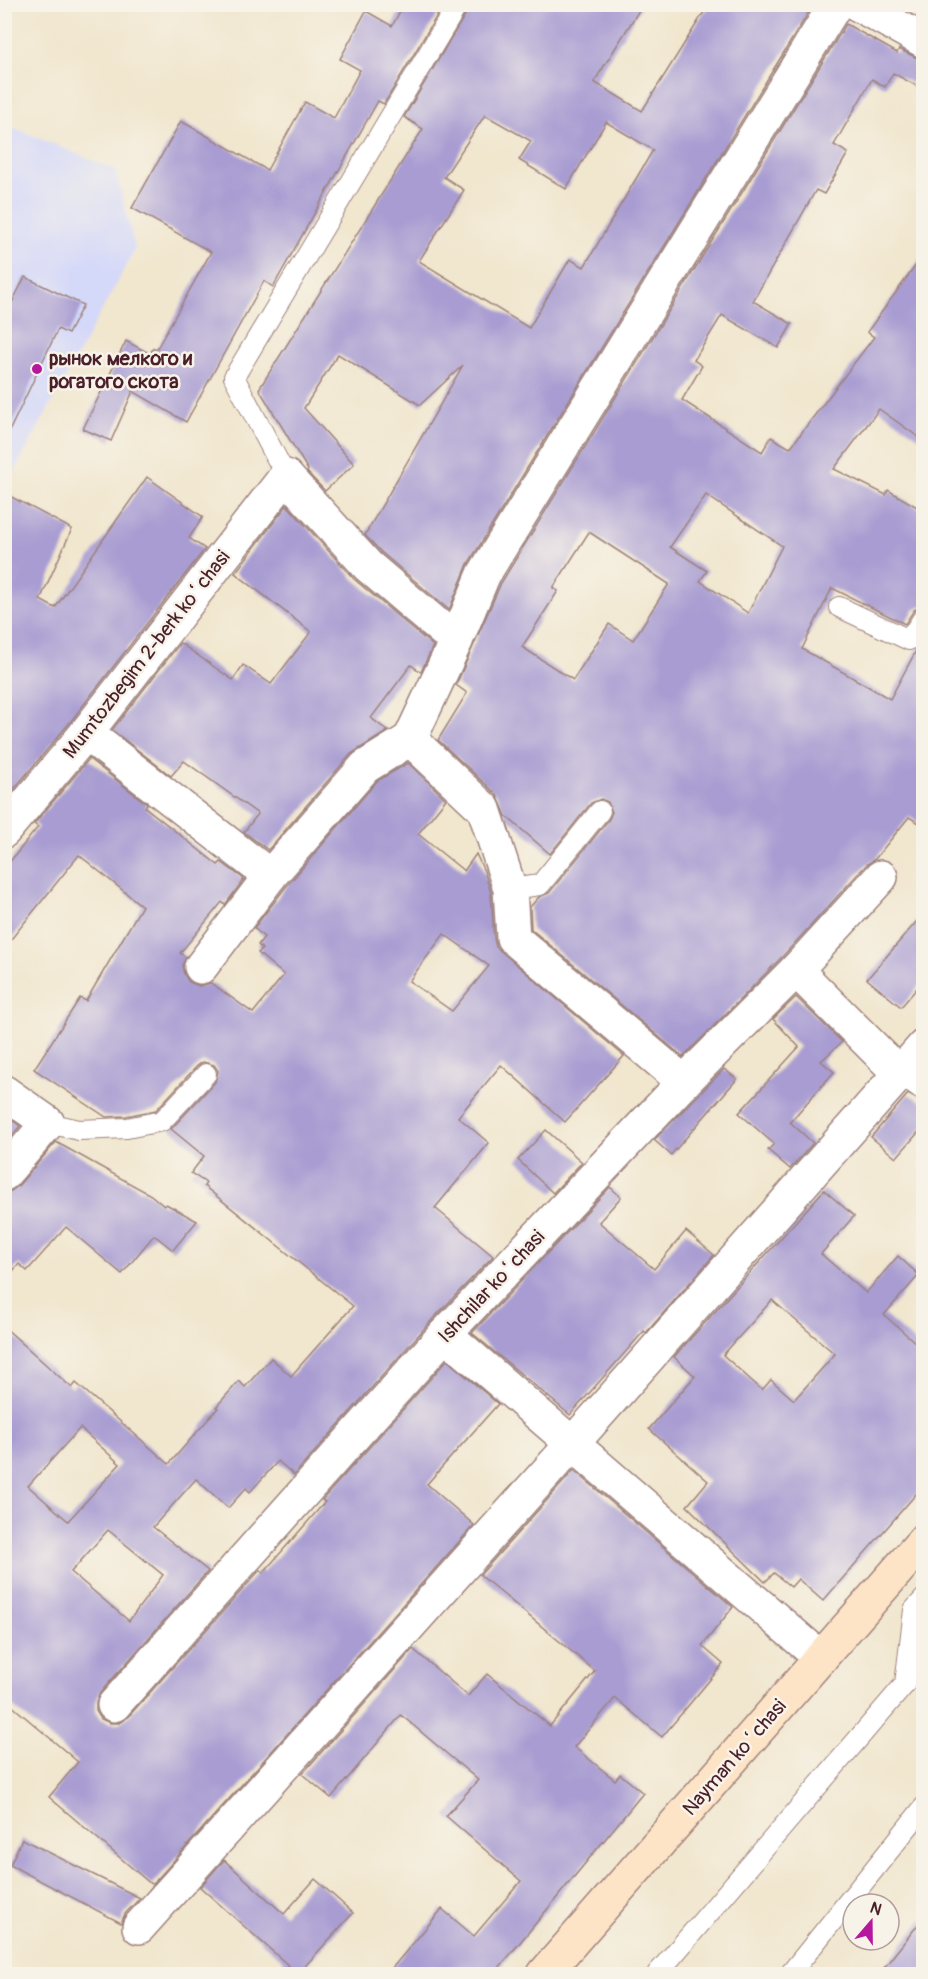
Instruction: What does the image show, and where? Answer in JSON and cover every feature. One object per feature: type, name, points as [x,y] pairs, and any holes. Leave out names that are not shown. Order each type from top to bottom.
[{"type":"main road","name":"Nayman koʻchasi","points":[[544,1974],[924,1540]]},
{"type":"street","points":[[201,968],[270,876],[365,767],[410,739],[456,641],[484,574],[836,4]]},
{"type":"street","points":[[857,4],[924,41]]},
{"type":"street","points":[[286,476],[368,566],[456,641]]},
{"type":"street","name":"Mumtozbegim 2-berk koʻchasi","points":[[4,831],[86,733],[286,476]]},
{"type":"street","points":[[86,733],[270,876]]},
{"type":"street","points":[[410,739],[484,809],[510,888],[513,938],[684,1082]]},
{"type":"street","name":"Ishchilar koʻchasi","points":[[114,1705],[445,1334],[684,1082],[796,970],[880,877]]},
{"type":"street","points":[[796,970],[911,1082]]},
{"type":"street","points":[[139,1927],[572,1444],[911,1082],[924,1046]]},
{"type":"street","points":[[4,1092],[48,1123],[4,1174]]},
{"type":"street","points":[[445,1334],[821,1658]]},
{"type":"lane","points":[[286,476],[234,377],[458,4]]},
{"type":"lane","points":[[839,608],[909,640],[924,617]]},
{"type":"lane","points":[[510,888],[540,885],[600,811]]},
{"type":"lane","points":[[48,1123],[79,1130],[127,1128],[162,1121],[206,1074]]},
{"type":"lane","points":[[657,1974],[904,1684],[914,1610],[924,1599]]},
{"type":"lane","points":[[790,1974],[924,1807]]},
{"type":"shaded area","name":"рынок мелкого и рогатого скота","points":[[5,124],[116,170],[135,249],[5,489]]},
{"type":"building","points":[[404,4],[444,4],[384,104],[378,101],[273,287],[264,281],[186,422],[133,391],[111,441],[83,429],[126,341],[150,354],[153,348],[156,350],[211,252],[132,208],[181,121],[267,170],[305,102],[334,118],[360,70],[340,59],[366,11],[392,26]]},
{"type":"building","points":[[470,4],[643,4],[594,82],[642,111],[709,4],[802,4],[810,10],[468,564],[449,610],[381,552],[365,535],[463,365],[420,405],[338,354],[304,408],[354,464],[325,491],[307,472],[308,470],[259,389],[423,129],[404,117]],"holes":[[[485,115],[531,141],[519,160],[566,189],[606,122],[653,150],[584,267],[570,259],[529,328],[419,261],[464,190],[444,177]]]},
{"type":"building","points":[[846,24],[897,53],[899,49],[924,60],[924,90],[893,73],[885,87],[872,79],[834,145],[848,153],[824,194],[816,190],[753,301],[792,324],[778,348],[722,315],[694,360],[702,366],[682,400],[762,452],[771,437],[790,448],[874,337],[867,332],[924,254],[924,441],[879,409],[834,469],[886,495],[888,490],[924,511],[924,605],[914,610],[905,624],[832,588],[802,649],[890,699],[924,640],[924,826],[909,817],[875,859],[867,864],[782,957],[683,1057],[531,929],[530,907],[539,897],[549,893],[609,819],[612,812],[608,802],[601,799],[591,803],[550,854],[506,816],[497,795],[438,740],[467,693],[456,685],[501,583]],"holes":[[[706,495],[782,546],[748,613],[700,581],[707,571],[670,547]],[[589,532],[669,584],[633,640],[609,624],[573,680],[522,647],[558,591],[553,588]]]},
{"type":"building","points":[[25,277],[83,305],[68,334],[58,329],[4,442],[4,318]]},
{"type":"building","points":[[147,477],[203,517],[189,538],[205,549],[71,721],[4,801],[4,493],[72,529],[40,600],[55,608]]},
{"type":"building","points":[[287,505],[354,579],[433,646],[421,672],[411,665],[371,718],[388,731],[351,754],[268,850],[244,832],[258,814],[184,761],[171,776],[112,730],[180,643],[233,680],[243,665],[271,684],[311,632],[235,573]]},
{"type":"building","points":[[89,759],[147,804],[145,807],[218,865],[221,862],[244,879],[225,905],[222,902],[180,953],[186,957],[182,965],[189,982],[199,986],[211,983],[253,1013],[284,975],[258,953],[262,949],[258,945],[264,937],[254,928],[285,888],[377,781],[408,763],[446,799],[418,834],[464,871],[476,854],[491,893],[496,947],[624,1056],[565,1122],[501,1065],[458,1117],[489,1143],[435,1208],[493,1256],[431,1321],[294,1475],[278,1461],[250,1492],[246,1488],[228,1508],[196,1479],[153,1527],[208,1571],[100,1693],[96,1702],[96,1711],[101,1719],[110,1723],[119,1723],[128,1717],[260,1570],[263,1573],[325,1502],[322,1500],[447,1360],[498,1404],[427,1484],[474,1525],[152,1885],[49,1797],[78,1762],[4,1699],[4,1327],[72,1388],[76,1383],[169,1464],[239,1381],[245,1387],[271,1358],[291,1376],[353,1306],[191,1173],[204,1156],[171,1129],[215,1082],[218,1071],[214,1065],[203,1062],[198,1065],[156,1110],[106,1117],[34,1069],[80,998],[86,1001],[142,906],[79,855],[4,948],[4,869],[38,827],[34,824]],"holes":[[[444,934],[489,966],[452,1011],[409,981]],[[80,1428],[120,1464],[68,1521],[28,1486]],[[108,1530],[163,1575],[129,1621],[71,1572]]]},
{"type":"building","points":[[924,913],[924,980],[901,1007],[867,979]]},
{"type":"building","points":[[796,997],[842,1042],[821,1061],[834,1072],[790,1122],[813,1143],[790,1169],[768,1150],[774,1144],[739,1113],[799,1047],[773,1019]]},
{"type":"building","points":[[724,1069],[737,1079],[671,1155],[654,1140]]},
{"type":"building","points":[[908,1094],[924,1103],[924,1126],[896,1158],[871,1137]]},
{"type":"building","points":[[4,1115],[20,1126],[4,1145]]},
{"type":"building","points":[[546,1130],[582,1162],[553,1193],[518,1160]]},
{"type":"building","points":[[56,1142],[151,1195],[164,1206],[166,1204],[197,1221],[173,1250],[154,1235],[122,1274],[66,1227],[27,1271],[19,1264],[4,1281],[4,1192],[11,1191],[18,1186]]},
{"type":"building","points":[[610,1187],[621,1197],[599,1222],[654,1269],[686,1231],[714,1255],[570,1415],[472,1333]]},
{"type":"building","points":[[824,1190],[854,1216],[821,1254],[866,1293],[898,1256],[919,1275],[884,1315],[924,1350],[924,1485],[823,1601],[798,1579],[791,1587],[774,1573],[765,1582],[687,1506],[708,1481],[649,1429],[695,1376],[674,1357]],"holes":[[[772,1300],[835,1354],[794,1400],[771,1380],[762,1390],[723,1355]]]},
{"type":"building","points":[[574,1470],[733,1607],[702,1646],[723,1664],[662,1737],[615,1698],[574,1747],[615,1780],[620,1774],[643,1793],[494,1974],[387,1974],[442,1909],[474,1936],[521,1881],[446,1816],[478,1780],[401,1715],[331,1798],[302,1774],[413,1649],[468,1696],[487,1674],[550,1726],[595,1671],[480,1575]]},
{"type":"building","points":[[22,1839],[140,1898],[125,1914],[121,1923],[10,1865]]},
{"type":"building","points":[[224,1860],[284,1914],[315,1879],[353,1913],[298,1974],[200,1887]]},
{"type":"building","points":[[924,1917],[924,1974],[879,1974],[896,1952],[901,1952],[901,1946]]},
{"type":"place","name":"рынок мелкого и рогатого скота","points":[[37,369]]}]
